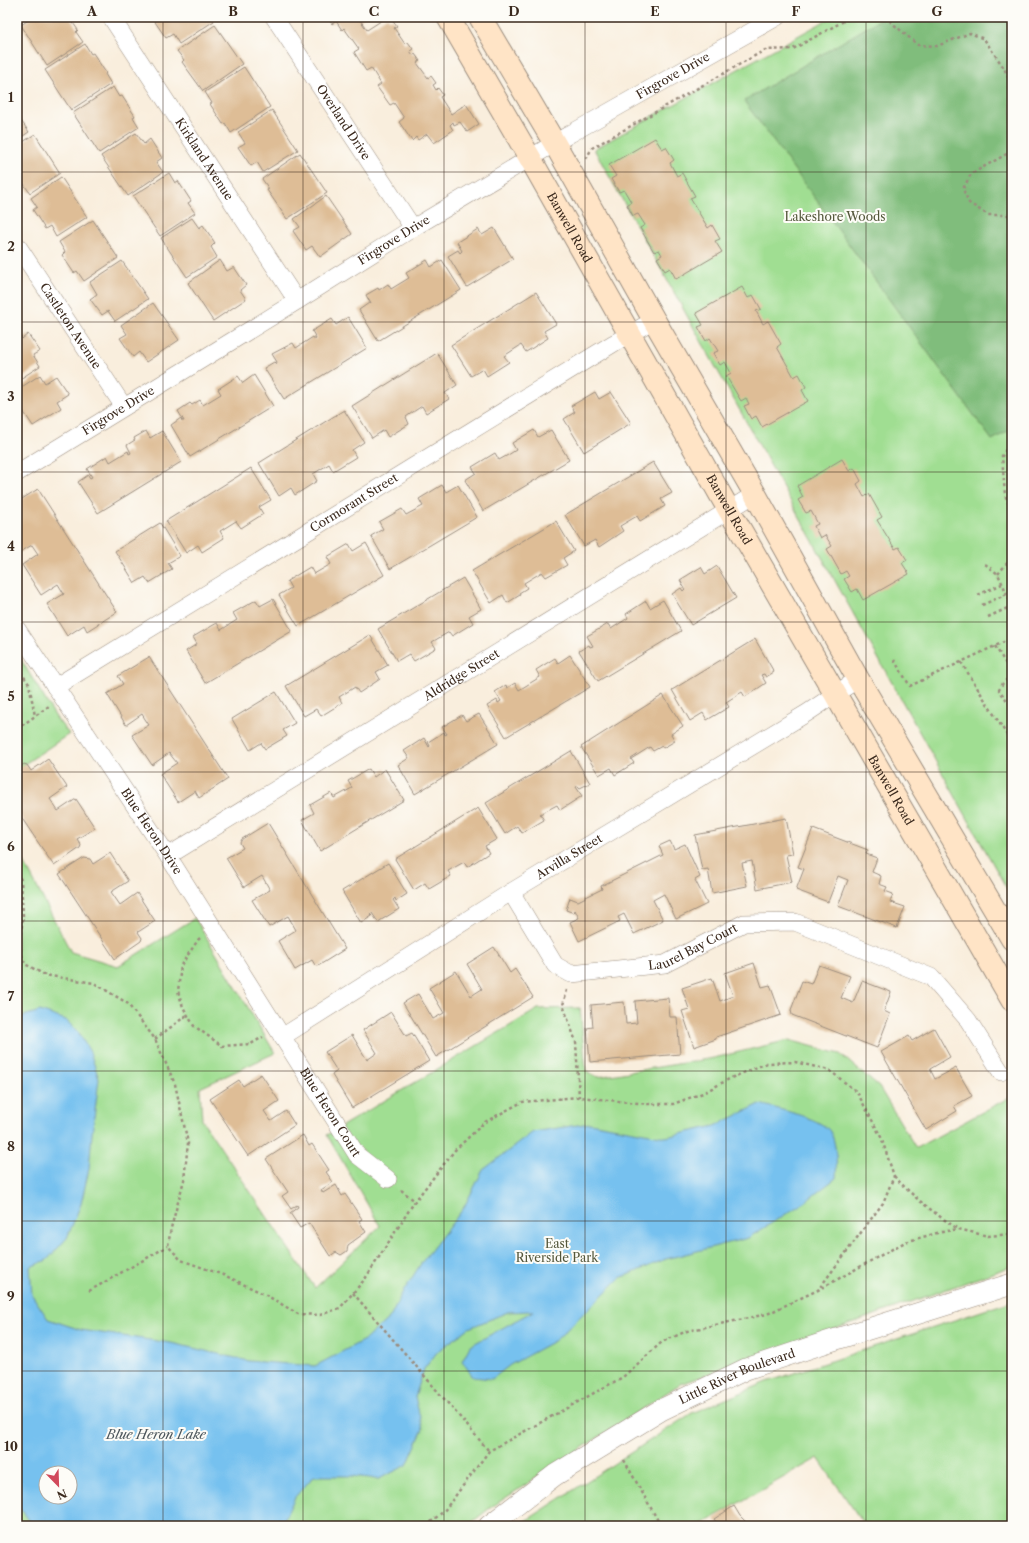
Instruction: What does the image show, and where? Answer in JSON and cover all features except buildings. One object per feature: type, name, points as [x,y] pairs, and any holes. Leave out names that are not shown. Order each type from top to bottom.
[{"type":"main road","name":"Banwell Road","points":[[448,17],[530,158],[628,334],[1012,1000]]},
{"type":"main road","points":[[480,17],[555,144],[654,320],[755,494],[858,679],[1012,939]]},
{"type":"street","name":"Kirkland Avenue","points":[[111,17],[296,301]]},
{"type":"street","name":"Overland Drive","points":[[274,17],[413,228]]},
{"type":"street","name":"Firgrove Drive","points":[[17,473],[413,228],[530,158],[777,17]]},
{"type":"street","name":"Castleton Avenue","points":[[17,245],[124,407]]},
{"type":"street","name":"Cormorant Street","points":[[55,687],[628,334],[654,320]]},
{"type":"street","name":"Aldridge Street","points":[[168,856],[755,494]]},
{"type":"street","name":"Blue Heron Drive","points":[[17,629],[168,856],[280,1033]]},
{"type":"street","name":"Arvilla Street","points":[[280,1033],[836,694],[858,679]]},
{"type":"street","points":[[511,892],[555,965],[571,974]]},
{"type":"street","name":"Laurel Bay Court","points":[[571,974],[665,964],[744,923],[795,922],[931,977],[968,1020],[1001,1072]]},
{"type":"street","name":"Blue Heron Court","points":[[280,1033],[357,1155],[388,1179]]},
{"type":"street","name":"Little River Boulevard","points":[[490,1526],[555,1475],[661,1410],[746,1369],[1012,1284]]},
{"type":"path","points":[[584,162],[592,148],[766,50],[793,49],[851,17]]},
{"type":"path","points":[[885,17],[918,45],[937,46],[970,33],[984,39],[1004,68],[1012,86]]},
{"type":"path","points":[[1012,151],[971,174],[963,189],[969,203],[988,215],[1012,215]]},
{"type":"path","points":[[1012,439],[1002,456],[1005,495],[1012,510]]},
{"type":"path","points":[[998,574],[1012,557]]},
{"type":"path","points":[[985,564],[998,574],[1012,606],[988,618]]},
{"type":"path","points":[[978,595],[1002,584]]},
{"type":"path","points":[[982,605],[1007,594]]},
{"type":"path","points":[[894,660],[910,686],[1012,638]]},
{"type":"path","points":[[995,646],[1012,674],[1003,683],[999,690],[1012,707]]},
{"type":"path","points":[[961,662],[1012,743]]},
{"type":"path","points":[[17,667],[29,684],[35,716]]},
{"type":"path","points":[[17,728],[51,704]]},
{"type":"path","points":[[17,872],[21,880],[23,917],[19,947],[25,964],[45,975],[94,983],[127,1003],[155,1039],[175,1084],[188,1143],[184,1180],[171,1228],[168,1246]]},
{"type":"path","points":[[214,928],[198,940],[181,965],[178,990],[182,1007],[187,1015],[194,1026],[222,1046],[251,1044],[280,1033]]},
{"type":"path","points":[[571,974],[563,1005],[576,1042],[579,1097]]},
{"type":"path","points":[[155,1039],[187,1015]]},
{"type":"path","points":[[168,1246],[181,1260],[226,1276],[246,1285],[298,1314],[320,1315],[340,1308],[365,1280],[414,1201],[455,1150],[485,1122],[522,1102],[579,1097],[648,1104],[673,1104],[703,1093],[731,1078],[767,1063],[795,1062],[829,1070],[857,1092],[881,1138],[894,1176],[910,1193],[934,1213],[958,1229],[988,1236],[1012,1234]]},
{"type":"path","points":[[818,1290],[883,1202],[894,1176]]},
{"type":"path","points":[[426,1526],[444,1511],[489,1451],[622,1377],[662,1342],[687,1331],[767,1314],[818,1290],[906,1242],[936,1233],[958,1229]]},
{"type":"path","points":[[89,1291],[168,1246]]},
{"type":"path","points":[[353,1293],[439,1391],[489,1451]]},
{"type":"path","points":[[624,1460],[661,1526]]},
{"type":"green space","name":"Lakeshore Woods","points":[[832,17],[1012,17],[1012,898],[594,149]]},
{"type":"green space","points":[[884,17],[1012,17],[1012,429],[992,440],[744,101]]},
{"type":"green space","points":[[17,653],[57,719],[69,734],[17,769]]},
{"type":"green space","name":"East Riverside Park","points":[[17,849],[71,952],[118,966],[195,918],[275,1053],[200,1088],[202,1120],[315,1288],[380,1226],[327,1135],[538,1009],[580,1008],[586,1071],[598,1077],[714,1058],[789,1040],[840,1054],[879,1087],[916,1148],[1012,1096],[1012,1266],[680,1384],[490,1508],[467,1526],[17,1526]]},
{"type":"green space","points":[[1012,1301],[1012,1526],[865,1526],[818,1458],[698,1526],[518,1526],[692,1413],[767,1382]]},
{"type":"water","name":"Blue Heron Lake","points":[[40,1011],[66,1020],[78,1032],[90,1052],[99,1079],[89,1169],[81,1204],[67,1238],[47,1260],[30,1267],[32,1295],[48,1319],[81,1330],[171,1343],[249,1361],[315,1366],[366,1339],[391,1316],[401,1295],[422,1262],[463,1209],[483,1170],[533,1132],[590,1123],[666,1137],[715,1126],[760,1104],[816,1121],[823,1125],[832,1134],[835,1146],[836,1178],[805,1202],[748,1238],[666,1259],[620,1278],[556,1340],[510,1365],[492,1379],[473,1377],[462,1361],[470,1346],[533,1311],[508,1312],[469,1328],[438,1351],[424,1369],[415,1397],[423,1429],[407,1465],[379,1479],[351,1476],[314,1476],[295,1497],[281,1526],[33,1526],[24,1513],[17,1507],[17,1018]]}]
